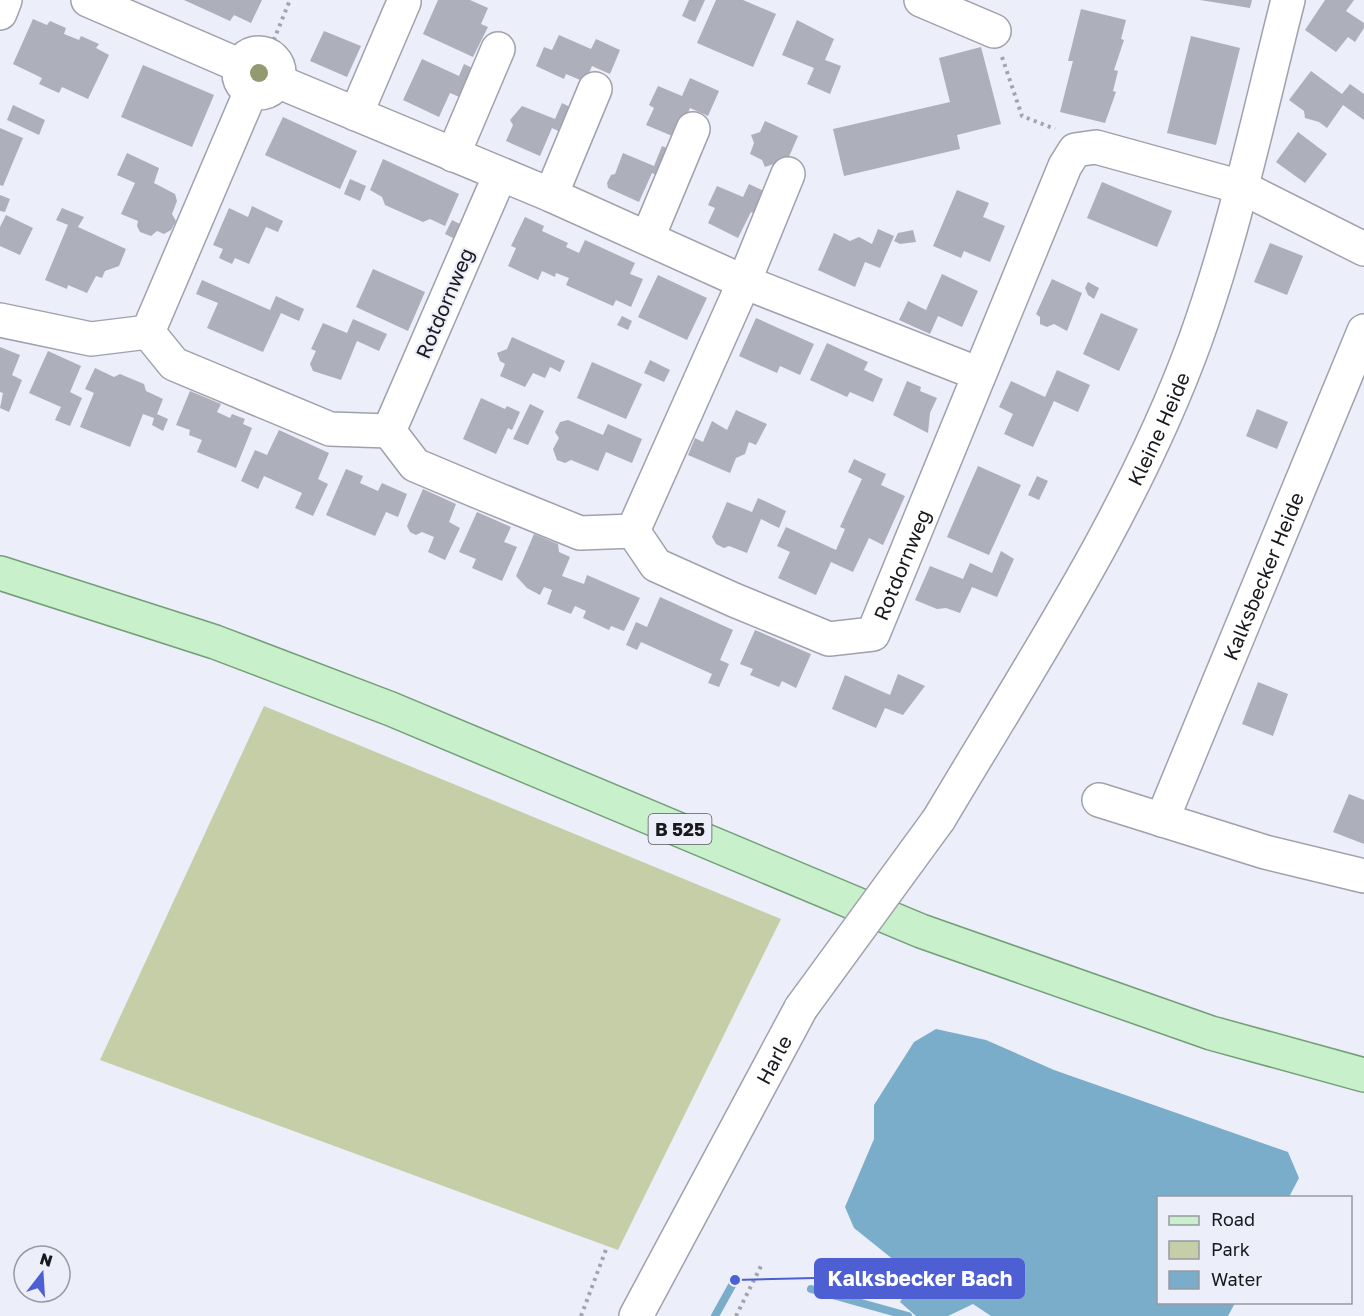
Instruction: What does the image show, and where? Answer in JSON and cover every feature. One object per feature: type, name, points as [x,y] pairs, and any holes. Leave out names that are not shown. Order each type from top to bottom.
[{"type":"main road","name":"B 525","points":[[0,573],[215,642],[391,709],[921,932],[1211,1033],[1364,1075]]},
{"type":"street","points":[[0,13],[5,0]]},
{"type":"street","points":[[88,0],[551,195],[744,282],[980,374]]},
{"type":"street","points":[[921,0],[994,31]]},
{"type":"street","name":"Kleine Heide","points":[[939,819],[1074,592],[1140,469],[1195,341],[1241,187],[1288,0]]},
{"type":"street","points":[[356,114],[404,2]]},
{"type":"street","points":[[453,155],[498,49]]},
{"type":"street","points":[[148,332],[259,73]]},
{"type":"street","points":[[551,195],[595,89]]},
{"type":"street","points":[[648,237],[693,129]]},
{"type":"street","points":[[1075,150],[1096,147],[1241,187],[1364,249]]},
{"type":"street","name":"Rotdornweg","points":[[633,531],[657,565],[734,600],[829,639],[873,634],[1065,166],[1075,150]]},
{"type":"street","points":[[148,332],[174,364],[330,429],[389,431],[415,465],[506,503],[580,533],[633,531],[744,282],[789,174]]},
{"type":"street","name":"Rotdornweg","points":[[389,431],[500,175]]},
{"type":"street","points":[[0,320],[91,339],[148,332]]},
{"type":"street","name":"Kalksbecker Heide","points":[[1162,820],[1364,331]]},
{"type":"street","points":[[1099,800],[1265,852],[1364,876]]},
{"type":"street","name":"Harle","points":[[636,1316],[801,1008],[939,819]]},
{"type":"path","points":[[259,73],[290,0]]},
{"type":"path","points":[[994,31],[1022,116],[1065,133],[1075,150]]},
{"type":"path","points":[[581,1316],[607,1247]]},
{"type":"path","points":[[736,1316],[761,1266]]},
{"type":"green space","points":[[264,706],[781,919],[618,1250],[100,1060]]},
{"type":"water","points":[[936,1029],[986,1040],[1054,1070],[1288,1152],[1299,1178],[1290,1196],[1157,1196],[1157,1304],[1234,1304],[1228,1316],[991,1316],[973,1304],[948,1316],[916,1316],[900,1302],[915,1277],[854,1228],[845,1207],[874,1139],[874,1105],[914,1042]]},
{"type":"building","points":[[184,0],[262,0],[251,23],[234,15],[230,21]]},
{"type":"building","points":[[438,0],[470,0],[488,8],[481,24],[488,27],[473,57],[423,34]]},
{"type":"building","points":[[689,0],[705,0],[695,22],[682,16]]},
{"type":"building","points":[[716,0],[743,0],[776,14],[753,67],[697,43]]},
{"type":"building","points":[[1200,0],[1252,0],[1250,8]]},
{"type":"building","points":[[1325,0],[1354,0],[1346,11],[1364,23],[1364,28],[1355,42],[1348,37],[1336,52],[1305,30]]},
{"type":"building","points":[[1081,9],[1126,20],[1121,39],[1124,40],[1114,70],[1118,71],[1113,91],[1116,92],[1105,123],[1060,112],[1073,61],[1068,61]]},
{"type":"building","points":[[33,19],[47,25],[50,21],[66,28],[64,34],[79,40],[81,36],[99,44],[96,48],[109,55],[88,99],[62,87],[59,93],[39,84],[42,78],[13,64]]},
{"type":"building","points":[[797,20],[834,39],[825,60],[841,66],[830,94],[807,84],[814,68],[782,55]]},
{"type":"building","points":[[324,31],[361,46],[347,77],[310,61]]},
{"type":"building","points":[[559,35],[591,49],[596,39],[620,50],[610,74],[592,66],[585,82],[566,74],[564,79],[536,66],[544,47],[552,50]]},
{"type":"building","points":[[1191,36],[1240,48],[1216,145],[1167,133]]},
{"type":"building","points":[[981,47],[1001,124],[957,135],[960,149],[844,176],[833,129],[950,102],[939,58]]},
{"type":"building","points":[[422,59],[459,76],[464,64],[483,73],[471,102],[450,93],[439,117],[403,100]]},
{"type":"building","points":[[143,65],[214,95],[192,147],[121,117]]},
{"type":"building","points":[[1311,71],[1342,94],[1350,84],[1364,94],[1364,120],[1343,105],[1327,128],[1319,122],[1305,118],[1304,111],[1289,100]]},
{"type":"building","points":[[690,78],[719,91],[708,116],[690,108],[677,138],[646,125],[654,108],[649,105],[658,86],[682,96]]},
{"type":"building","points":[[562,103],[580,112],[569,136],[552,128],[540,156],[506,141],[513,125],[510,120],[522,106],[555,119]]},
{"type":"building","points":[[13,105],[45,120],[39,135],[7,120]]},
{"type":"building","points":[[283,117],[357,151],[340,189],[265,155]]},
{"type":"building","points":[[765,121],[798,136],[788,159],[765,167],[762,160],[750,154],[754,143],[751,135],[760,132]]},
{"type":"building","points":[[0,128],[23,138],[3,186],[0,185]]},
{"type":"building","points":[[1298,132],[1327,154],[1305,183],[1276,162]]},
{"type":"building","points":[[662,146],[679,154],[666,180],[652,173],[639,202],[608,188],[607,183],[611,175],[615,174],[623,153],[654,166]]},
{"type":"building","points":[[127,153],[159,168],[154,183],[175,194],[177,201],[172,214],[176,221],[171,230],[164,234],[157,231],[151,236],[140,232],[137,226],[138,221],[121,214],[135,183],[117,175]]},
{"type":"building","points":[[383,159],[459,194],[445,226],[430,219],[423,222],[385,205],[382,197],[370,190]]},
{"type":"building","points":[[350,179],[366,186],[360,201],[344,194]]},
{"type":"building","points":[[1102,182],[1172,211],[1157,247],[1087,218]]},
{"type":"building","points":[[749,184],[775,196],[765,219],[751,212],[738,238],[708,223],[715,208],[708,205],[717,186],[743,197]]},
{"type":"building","points":[[957,190],[989,203],[983,217],[1005,226],[990,262],[964,251],[961,258],[933,246]]},
{"type":"building","points":[[0,195],[10,199],[5,212],[0,211]]},
{"type":"building","points":[[252,206],[283,221],[278,232],[266,227],[249,264],[235,258],[232,264],[219,258],[223,249],[213,245],[229,208],[248,217]]},
{"type":"building","points":[[62,208],[84,217],[78,227],[126,249],[119,266],[105,271],[102,278],[96,276],[87,293],[68,285],[67,289],[45,280],[68,225],[56,220]]},
{"type":"building","points":[[6,215],[33,228],[20,255],[0,246],[0,227]]},
{"type":"building","points":[[525,217],[544,226],[542,231],[568,243],[566,247],[579,253],[585,240],[635,263],[630,274],[643,279],[631,307],[616,300],[613,306],[566,285],[569,278],[556,273],[555,277],[542,271],[538,280],[508,266],[516,248],[511,246]]},
{"type":"building","points":[[452,220],[462,225],[455,239],[445,234]]},
{"type":"building","points":[[878,229],[894,236],[880,268],[865,262],[855,287],[818,270],[834,233],[850,241],[859,237],[872,244]]},
{"type":"building","points":[[913,230],[916,242],[900,244],[894,241],[898,233]]},
{"type":"building","points":[[1270,243],[1303,256],[1287,295],[1254,282]]},
{"type":"building","points":[[373,269],[425,292],[408,331],[356,307]]},
{"type":"building","points":[[942,274],[978,291],[962,327],[938,316],[930,334],[899,320],[908,301],[926,310]]},
{"type":"building","points":[[658,275],[707,298],[687,340],[638,317]]},
{"type":"building","points":[[1052,279],[1082,293],[1067,331],[1054,324],[1047,327],[1040,324],[1040,317],[1036,314]]},
{"type":"building","points":[[202,280],[270,310],[276,296],[304,309],[299,321],[281,313],[263,352],[207,328],[218,303],[196,294]]},
{"type":"building","points":[[1088,282],[1099,288],[1094,299],[1088,295],[1085,288]]},
{"type":"building","points":[[1101,313],[1138,329],[1119,371],[1083,354]]},
{"type":"building","points":[[622,316],[632,321],[628,330],[617,325]]},
{"type":"building","points":[[756,318],[814,344],[800,375],[780,366],[777,373],[739,356]]},
{"type":"building","points":[[353,319],[387,334],[379,351],[357,341],[341,380],[313,371],[310,364],[316,351],[311,349],[323,323],[347,333]]},
{"type":"building","points":[[512,337],[565,361],[560,372],[550,367],[545,378],[533,373],[525,387],[500,376],[505,364],[500,361],[497,353],[507,349]]},
{"type":"building","points":[[827,343],[868,362],[864,370],[883,379],[873,402],[850,392],[847,397],[810,380]]},
{"type":"building","points":[[0,347],[20,355],[12,375],[22,380],[9,412],[0,408],[3,393],[0,392]]},
{"type":"building","points":[[48,351],[81,366],[70,392],[82,398],[70,426],[55,420],[61,407],[29,393]]},
{"type":"building","points":[[650,360],[670,370],[664,382],[644,373]]},
{"type":"building","points":[[592,362],[642,384],[626,419],[577,398]]},
{"type":"building","points":[[95,368],[114,377],[120,374],[144,384],[146,391],[163,399],[157,414],[168,419],[163,431],[152,425],[154,418],[143,414],[130,447],[80,427],[94,393],[85,389]]},
{"type":"building","points":[[1057,370],[1090,385],[1078,412],[1054,401],[1033,447],[1004,434],[1013,414],[999,407],[1011,381],[1045,397]]},
{"type":"building","points":[[907,381],[921,387],[920,391],[937,398],[930,413],[928,433],[893,415]]},
{"type":"building","points":[[190,391],[221,404],[217,412],[230,418],[232,414],[245,419],[243,424],[252,428],[236,468],[197,452],[202,440],[189,435],[190,430],[176,425]]},
{"type":"building","points":[[481,398],[505,409],[507,406],[520,412],[512,430],[508,428],[496,454],[463,439]]},
{"type":"building","points":[[530,404],[544,411],[528,445],[513,439]]},
{"type":"building","points":[[1257,409],[1288,422],[1277,449],[1246,436]]},
{"type":"building","points":[[736,410],[767,424],[756,445],[749,442],[745,454],[736,458],[730,473],[688,455],[695,438],[703,442],[712,421],[727,430]]},
{"type":"building","points":[[568,420],[603,435],[608,424],[642,439],[632,463],[606,452],[598,471],[571,460],[565,463],[557,460],[553,449],[559,438],[555,432],[560,422]]},
{"type":"building","points":[[279,430],[329,453],[318,479],[328,484],[313,516],[295,508],[302,493],[264,476],[258,489],[241,481],[255,450],[267,455]]},
{"type":"building","points":[[854,459],[886,474],[881,485],[905,496],[883,545],[869,538],[853,572],[831,562],[816,595],[778,578],[790,552],[777,546],[786,527],[836,550],[845,529],[840,527],[862,479],[848,472]]},
{"type":"building","points":[[978,466],[1021,485],[989,555],[947,537]]},
{"type":"building","points":[[346,469],[363,476],[360,483],[378,491],[382,483],[407,494],[398,517],[386,512],[375,536],[326,515]]},
{"type":"building","points":[[1037,476],[1048,481],[1039,500],[1028,495]]},
{"type":"building","points":[[423,489],[456,504],[449,522],[460,528],[445,560],[428,552],[434,537],[422,532],[416,535],[410,532],[407,526]]},
{"type":"building","points":[[758,498],[786,511],[779,528],[761,519],[747,553],[716,544],[712,537],[727,502],[752,512]]},
{"type":"building","points":[[477,512],[511,527],[504,542],[517,547],[502,581],[472,568],[476,559],[459,552]]},
{"type":"building","points":[[534,534],[558,544],[559,552],[570,557],[562,576],[584,584],[587,575],[640,598],[624,631],[611,626],[609,630],[583,618],[586,611],[575,606],[571,614],[547,604],[552,590],[544,587],[540,595],[527,588],[516,576]]},
{"type":"building","points":[[1001,551],[1014,559],[997,597],[972,587],[960,613],[946,608],[937,609],[915,600],[930,566],[963,579],[970,563],[992,573]]},
{"type":"building","points":[[660,597],[733,630],[720,660],[729,664],[719,687],[708,683],[712,674],[641,642],[637,650],[626,645],[636,622],[647,627]]},
{"type":"building","points":[[755,630],[811,654],[796,688],[782,681],[779,687],[750,675],[753,669],[740,664]]},
{"type":"building","points":[[898,674],[925,686],[903,715],[885,708],[876,728],[832,709],[845,675],[890,695]]},
{"type":"building","points":[[1258,682],[1288,694],[1273,736],[1242,724]]},
{"type":"building","points":[[1349,794],[1364,800],[1364,844],[1333,832]]},
{"type":"waterway","points":[[715,1316],[735,1280]]},
{"type":"waterway","points":[[811,1289],[908,1316]]},
{"type":"place","name":"Kalksbecker Bach","points":[[735,1280]]}]
